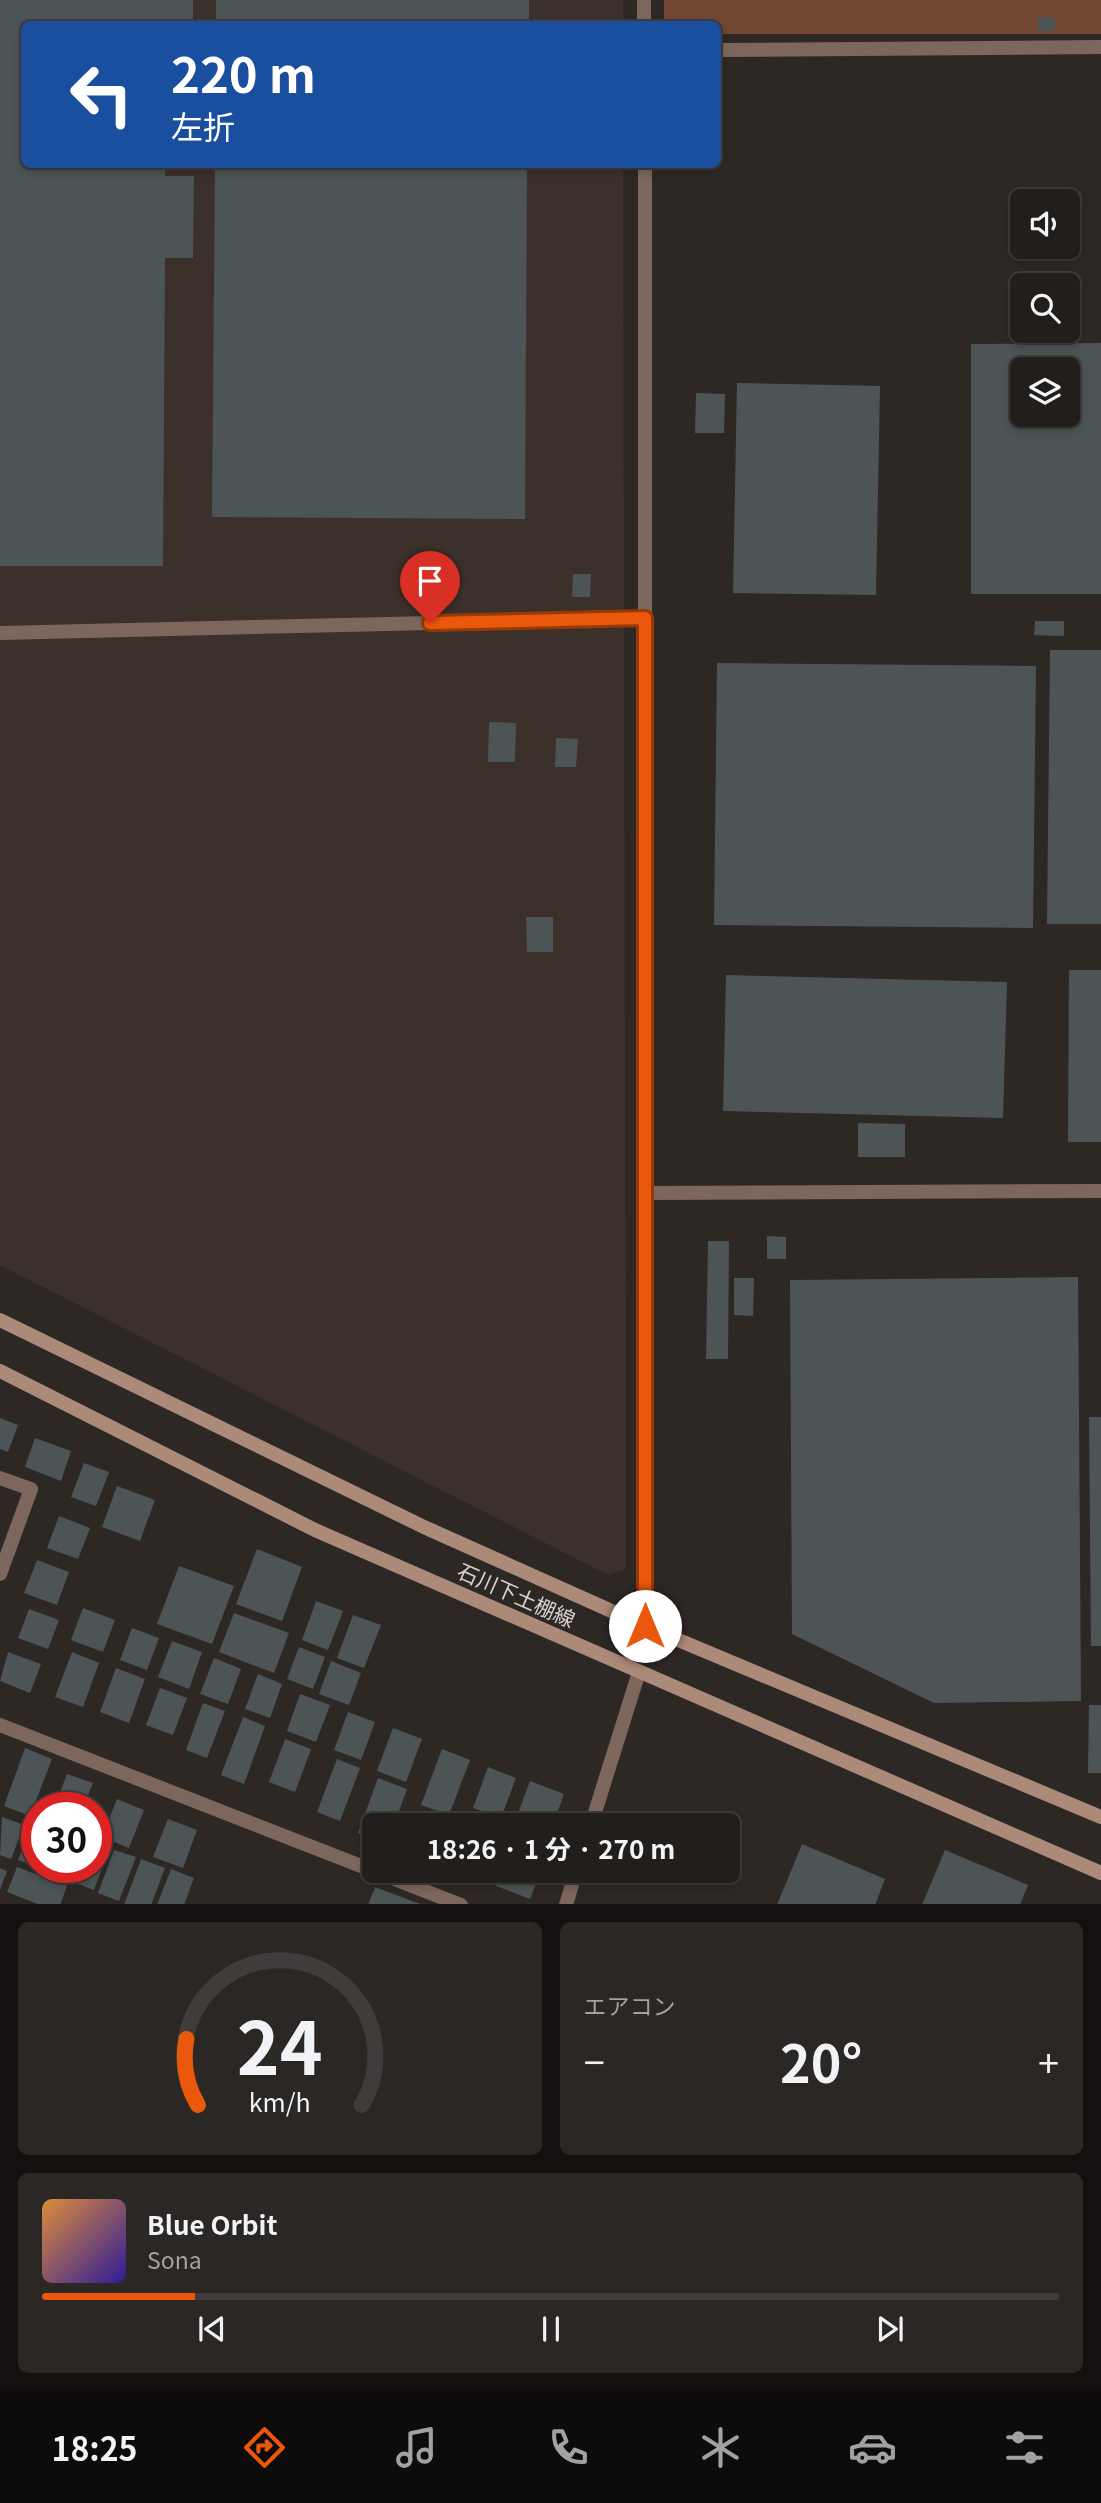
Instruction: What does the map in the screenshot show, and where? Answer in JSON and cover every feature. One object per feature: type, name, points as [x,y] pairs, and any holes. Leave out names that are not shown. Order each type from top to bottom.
[{"type":"street","points":[[644,0],[645,21]]},
{"type":"street","points":[[721,50],[1101,47]]},
{"type":"street","points":[[645,168],[645,1626]]},
{"type":"street","points":[[0,633],[645,618]]},
{"type":"street","points":[[645,1193],[1101,1191]]},
{"type":"street","name":"石川下土棚線","points":[[0,1320],[412,1521],[645,1626],[1101,1818]]},
{"type":"street","name":"石川下土棚線","points":[[0,1371],[315,1530],[1101,1873]]},
{"type":"street","points":[[0,1478],[31,1489],[0,1574]]},
{"type":"street","points":[[595,1813],[639,1672]]},
{"type":"street","points":[[0,1725],[458,1904]]},
{"type":"street","points":[[566,1904],[572,1883]]},
{"type":"shaded area","points":[[0,0],[623,0],[623,21],[21,21],[21,168],[623,168],[626,1569],[608,1575],[0,1265]]},
{"type":"shaded area","points":[[664,0],[1101,0],[1101,34],[721,34],[721,21],[664,21]]},
{"type":"building","points":[[0,0],[193,0],[193,21],[21,21],[21,168],[165,168],[165,176],[194,176],[193,258],[165,258],[163,566],[0,566]]},
{"type":"building","points":[[216,0],[529,0],[529,21],[216,21]]},
{"type":"building","points":[[1038,17],[1055,18],[1055,31],[1038,31]]},
{"type":"building","points":[[215,168],[527,168],[525,519],[212,517]]},
{"type":"building","points":[[1101,343],[1101,594],[971,594],[971,344]]},
{"type":"building","points":[[737,383],[880,386],[876,595],[733,593]]},
{"type":"building","points":[[696,393],[725,394],[724,433],[695,433]]},
{"type":"building","points":[[573,574],[591,574],[590,597],[572,597]]},
{"type":"building","points":[[1035,621],[1064,621],[1064,636],[1034,635]]},
{"type":"building","points":[[1050,650],[1101,650],[1101,924],[1047,924]]},
{"type":"building","points":[[717,663],[1036,666],[1033,928],[714,925]]},
{"type":"building","points":[[489,722],[516,723],[515,762],[488,762]]},
{"type":"building","points":[[556,738],[578,739],[576,767],[555,767]]},
{"type":"building","points":[[526,917],[553,917],[553,952],[527,952]]},
{"type":"building","points":[[1069,970],[1101,970],[1101,1142],[1068,1142]]},
{"type":"building","points":[[726,975],[1007,982],[1003,1118],[723,1111]]},
{"type":"building","points":[[858,1123],[905,1124],[905,1157],[858,1157]]},
{"type":"building","points":[[767,1236],[786,1237],[786,1259],[767,1259]]},
{"type":"building","points":[[708,1241],[729,1241],[728,1359],[706,1359]]},
{"type":"building","points":[[1078,1277],[1081,1701],[934,1703],[792,1634],[790,1280]]},
{"type":"building","points":[[734,1278],[754,1278],[753,1316],[734,1315]]},
{"type":"building","points":[[1089,1417],[1101,1417],[1101,1646],[1091,1646]]},
{"type":"building","points":[[0,1418],[18,1425],[8,1452],[0,1449]]},
{"type":"building","points":[[35,1438],[71,1451],[61,1481],[25,1467]]},
{"type":"building","points":[[84,1463],[109,1472],[96,1506],[71,1497]]},
{"type":"building","points":[[117,1486],[155,1500],[140,1541],[102,1527]]},
{"type":"building","points":[[59,1516],[90,1528],[78,1559],[47,1548]]},
{"type":"building","points":[[257,1549],[302,1567],[282,1621],[236,1604]]},
{"type":"building","points":[[37,1560],[69,1572],[57,1605],[24,1593]]},
{"type":"building","points":[[179,1566],[234,1586],[212,1644],[157,1624]]},
{"type":"building","points":[[316,1601],[343,1611],[328,1650],[302,1640]]},
{"type":"building","points":[[83,1608],[115,1620],[103,1652],[71,1640]]},
{"type":"building","points":[[29,1609],[59,1620],[48,1649],[18,1638]]},
{"type":"building","points":[[234,1613],[289,1633],[274,1673],[219,1652]]},
{"type":"building","points":[[353,1615],[381,1625],[364,1668],[337,1658]]},
{"type":"building","points":[[132,1628],[159,1638],[147,1670],[120,1660]]},
{"type":"building","points":[[172,1641],[202,1652],[189,1689],[158,1677]]},
{"type":"building","points":[[299,1647],[325,1657],[313,1689],[287,1679]]},
{"type":"building","points":[[8,1652],[41,1664],[30,1693],[0,1681]]},
{"type":"building","points":[[72,1652],[99,1663],[83,1707],[55,1697]]},
{"type":"building","points":[[214,1658],[241,1669],[228,1704],[200,1694]]},
{"type":"building","points":[[331,1661],[361,1673],[349,1705],[319,1694]]},
{"type":"building","points":[[116,1668],[145,1679],[129,1723],[100,1712]]},
{"type":"building","points":[[258,1674],[282,1684],[270,1718],[245,1709]]},
{"type":"building","points":[[160,1688],[187,1698],[173,1735],[146,1725]]},
{"type":"building","points":[[300,1694],[330,1705],[316,1742],[287,1731]]},
{"type":"building","points":[[203,1703],[225,1711],[207,1758],[186,1750]]},
{"type":"building","points":[[1089,1705],[1101,1705],[1101,1773],[1088,1773]]},
{"type":"building","points":[[348,1712],[375,1722],[361,1760],[334,1750]]},
{"type":"building","points":[[243,1717],[265,1726],[244,1784],[221,1775]]},
{"type":"building","points":[[393,1728],[422,1739],[406,1782],[377,1771]]},
{"type":"building","points":[[285,1739],[311,1749],[295,1792],[269,1782]]},
{"type":"building","points":[[25,1748],[52,1759],[39,1792],[21,1792],[21,1813],[4,1806]]},
{"type":"building","points":[[442,1749],[470,1760],[450,1813],[421,1805]]},
{"type":"building","points":[[337,1759],[360,1768],[340,1821],[317,1812]]},
{"type":"building","points":[[488,1767],[516,1778],[503,1813],[487,1813],[473,1808]]},
{"type":"building","points":[[67,1774],[93,1783],[89,1792],[60,1792]]},
{"type":"building","points":[[378,1778],[407,1789],[398,1813],[365,1813]]},
{"type":"building","points":[[530,1781],[564,1794],[557,1813],[518,1813]]},
{"type":"building","points":[[117,1799],[144,1810],[129,1848],[112,1841],[112,1812]]},
{"type":"building","points":[[2,1817],[21,1824],[21,1833],[11,1859],[0,1855]]},
{"type":"building","points":[[168,1819],[197,1830],[183,1868],[153,1857]]},
{"type":"building","points":[[802,1844],[885,1879],[875,1904],[777,1904]]},
{"type":"building","points":[[114,1850],[136,1857],[119,1901],[98,1893],[102,1883],[112,1883]]},
{"type":"building","points":[[945,1850],[1028,1885],[1020,1904],[922,1904]]},
{"type":"building","points":[[141,1859],[165,1868],[151,1904],[124,1904]]},
{"type":"building","points":[[17,1867],[21,1869],[21,1883],[59,1883],[67,1886],[60,1904],[37,1904],[7,1892]]},
{"type":"building","points":[[0,1868],[7,1871],[0,1890]]},
{"type":"building","points":[[171,1869],[194,1878],[184,1904],[157,1904]]},
{"type":"building","points":[[75,1883],[97,1883],[94,1890]]},
{"type":"building","points":[[497,1883],[536,1883],[530,1899],[496,1886]]},
{"type":"building","points":[[375,1887],[420,1904],[368,1904]]},
{"type":"route","points":[[430,623],[645,618],[645,1626]]}]
